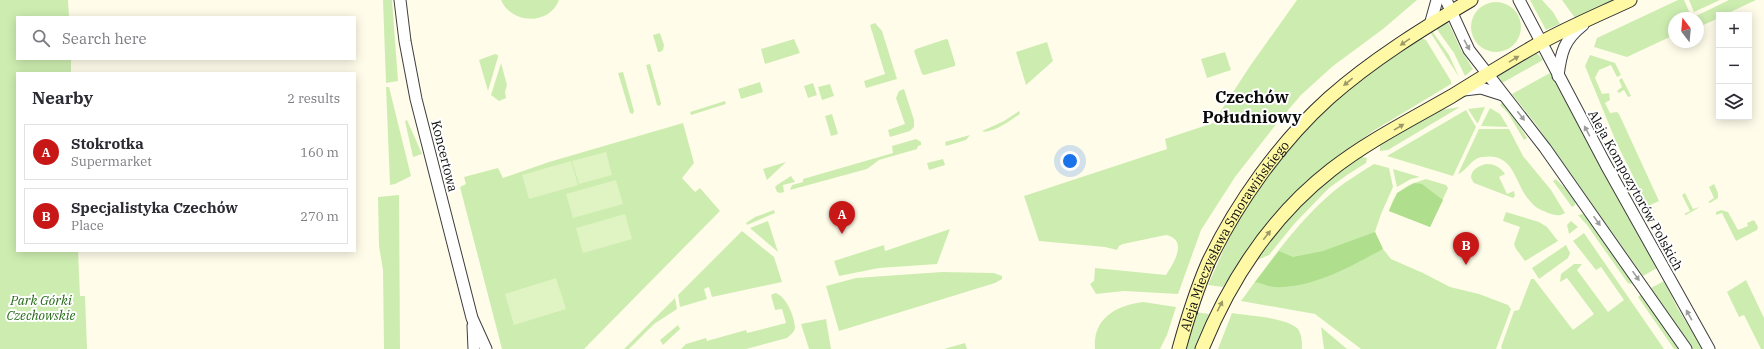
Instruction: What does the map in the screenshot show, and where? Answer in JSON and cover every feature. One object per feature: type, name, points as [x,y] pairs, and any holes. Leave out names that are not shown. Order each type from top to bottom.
[{"type":"main road","name":"Aleja Mieczysława Smorawińskiego","points":[[1180,345],[1190,310],[1208,264],[1233,217],[1278,154],[1312,114],[1359,73],[1430,25],[1471,0]]},
{"type":"main road","points":[[1540,43],[1630,0]]},
{"type":"main road","name":"Aleja Mieczysława Smorawińskiego","points":[[1203,346],[1226,295],[1244,267],[1262,242],[1287,212],[1312,186],[1331,170],[1365,147],[1540,43]]},
{"type":"street","name":"Koncertowa","points":[[400,0],[406,47],[416,99],[472,318],[486,349]]},
{"type":"street","points":[[1430,25],[1437,0]]},
{"type":"street","points":[[1446,0],[1469,50],[1545,148],[1686,349]]},
{"type":"street","name":"Aleja Kompozytorów Polskich","points":[[1519,0],[1540,43],[1709,349]]},
{"type":"street","points":[[1558,76],[1565,44],[1569,37],[1590,19]]},
{"type":"street","points":[[1461,90],[1481,88],[1504,95]]},
{"type":"street","name":"Koncertowa","points":[[472,318],[474,349]]},
{"type":"green space","name":"Park Górki Czechowskie","points":[[0,0],[68,0],[69,16],[16,16],[16,60],[71,60],[71,72],[16,72],[16,252],[78,252],[80,296],[85,296],[87,349],[0,349]]},
{"type":"green space","points":[[383,0],[392,0],[398,81],[386,83]]},
{"type":"green space","points":[[501,0],[559,0],[554,8],[547,14],[539,18],[530,19],[513,14],[506,8]]},
{"type":"green space","points":[[1297,0],[1417,0],[1383,29],[1333,66],[1301,95],[1277,123],[1235,177],[1201,230],[1178,294],[1124,291],[1096,294],[1090,284],[1094,281],[1095,268],[1166,275],[1177,253],[1177,242],[1173,238],[1166,235],[1123,244],[1119,246],[1117,250],[1105,247],[1039,241],[1024,196],[1167,149],[1165,139],[1213,123],[1250,66]]},
{"type":"green space","points":[[1530,0],[1542,0],[1553,12],[1560,24],[1546,30]]},
{"type":"green space","points":[[1562,0],[1613,0],[1575,18]]},
{"type":"green space","points":[[1678,0],[1684,0],[1689,12],[1668,12],[1668,38],[1627,57],[1594,47],[1597,38]]},
{"type":"green space","points":[[1689,0],[1720,0],[1694,12]]},
{"type":"green space","points":[[1729,0],[1756,0],[1730,12],[1716,12],[1716,19],[1704,25],[1704,12]]},
{"type":"green space","points":[[1491,2],[1501,2],[1514,9],[1521,22],[1521,32],[1514,45],[1501,52],[1491,52],[1482,48],[1475,41],[1471,32],[1471,22],[1475,13],[1482,6]]},
{"type":"green space","points":[[1446,22],[1449,24],[1461,50],[1473,69],[1465,76],[1454,53],[1436,28]]},
{"type":"green space","points":[[875,23],[882,31],[897,79],[866,88],[864,81],[885,74],[870,25]]},
{"type":"green space","points":[[1432,31],[1449,55],[1459,77],[1430,32]]},
{"type":"green space","points":[[660,33],[664,45],[663,50],[658,52],[653,35]]},
{"type":"green space","points":[[1421,38],[1426,40],[1451,81],[1451,84],[1373,131],[1328,165],[1255,240],[1223,287],[1208,285],[1240,217],[1270,172],[1298,138],[1328,107],[1360,78],[1382,62]]},
{"type":"green space","points":[[794,39],[800,53],[765,64],[761,49]]},
{"type":"green space","points":[[946,39],[948,40],[955,66],[924,75],[922,74],[914,51]]},
{"type":"green space","points":[[1047,42],[1053,61],[1026,85],[1016,52]]},
{"type":"green space","points":[[1225,52],[1231,70],[1207,78],[1201,59]]},
{"type":"green space","points":[[1537,53],[1543,60],[1502,83],[1498,76]]},
{"type":"green space","points":[[495,54],[498,55],[498,57],[488,91],[479,60]]},
{"type":"green space","points":[[1590,55],[1615,63],[1621,75],[1617,77],[1611,65],[1599,70],[1595,78],[1602,94],[1609,93],[1610,100],[1605,103],[1610,113],[1617,112],[1619,114],[1659,201],[1648,206],[1617,144],[1585,66]]},
{"type":"green space","points":[[501,63],[507,85],[505,92],[506,98],[499,101],[491,95]]},
{"type":"green space","points":[[650,64],[661,103],[660,106],[657,105],[646,65]]},
{"type":"green space","points":[[623,72],[634,111],[633,114],[630,113],[618,73]]},
{"type":"green space","points":[[1550,73],[1657,268],[1643,276],[1535,123],[1512,94]]},
{"type":"green space","points":[[1622,78],[1631,96],[1628,97],[1624,90],[1619,93],[1617,91],[1622,87],[1619,80]]},
{"type":"green space","points":[[760,82],[763,92],[741,99],[738,89]]},
{"type":"green space","points":[[813,83],[817,95],[808,98],[804,86]]},
{"type":"green space","points":[[830,84],[834,96],[822,100],[818,87]]},
{"type":"green space","points":[[386,87],[389,87],[411,176],[390,185]]},
{"type":"green space","points":[[904,89],[914,120],[914,127],[910,131],[890,137],[888,130],[905,124],[896,98],[899,91]]},
{"type":"green space","points":[[725,101],[726,104],[691,115],[690,112]]},
{"type":"green space","points":[[1503,102],[1527,138],[1524,140],[1508,113],[1500,105]]},
{"type":"green space","points":[[1460,107],[1388,150],[1380,151],[1380,146],[1382,144],[1440,110]]},
{"type":"green space","points":[[1485,107],[1478,123],[1477,123],[1468,109]]},
{"type":"green space","points":[[1490,108],[1500,114],[1508,127],[1481,126]]},
{"type":"green space","points":[[1466,110],[1476,127],[1453,176],[1387,156]]},
{"type":"green space","points":[[1019,111],[1020,114],[996,129],[986,132],[982,131],[1004,121]]},
{"type":"green space","points":[[832,114],[838,134],[831,136],[825,116]]},
{"type":"green space","points":[[407,120],[422,154],[413,157],[405,121]]},
{"type":"green space","points":[[683,123],[694,163],[682,178],[695,192],[700,188],[720,211],[584,349],[502,349],[460,187],[466,184],[464,177],[498,168],[503,178],[549,162]]},
{"type":"green space","points":[[1479,129],[1509,129],[1523,156],[1551,190],[1565,213],[1559,215],[1548,213],[1534,205],[1525,194],[1508,164],[1502,159],[1494,157],[1479,158],[1458,174]]},
{"type":"green space","points":[[970,135],[966,140],[946,146],[945,142]]},
{"type":"green space","points":[[916,139],[921,142],[921,145],[918,146],[917,149],[879,160],[867,169],[790,190],[792,185],[803,182],[803,179],[893,153],[892,146]]},
{"type":"green space","points":[[606,152],[612,175],[579,184],[572,161]]},
{"type":"green space","points":[[1361,157],[1367,158],[1366,163],[1329,188],[1295,223],[1269,255],[1255,261],[1277,231],[1302,204],[1330,179]]},
{"type":"green space","points":[[943,159],[945,165],[929,170],[927,163]]},
{"type":"green space","points":[[571,161],[578,185],[529,199],[522,175]]},
{"type":"green space","points":[[786,162],[767,180],[763,169]]},
{"type":"green space","points":[[1374,164],[1389,168],[1393,187],[1375,232],[1383,249],[1391,259],[1450,287],[1479,294],[1508,305],[1511,309],[1496,349],[1361,349],[1315,314],[1241,301],[1284,243],[1308,216],[1339,187]]},
{"type":"green space","points":[[1486,164],[1495,165],[1505,174],[1499,177],[1507,194],[1514,191],[1515,196],[1513,198],[1474,183],[1471,178],[1472,172],[1478,167]]},
{"type":"green space","points":[[1393,169],[1420,177],[1411,179],[1397,187]]},
{"type":"green space","points":[[791,176],[795,182],[783,185],[784,192],[777,192],[775,187]]},
{"type":"green space","points":[[1426,179],[1446,185],[1448,188],[1430,227],[1389,211],[1394,198],[1398,193],[1412,184]]},
{"type":"green space","points":[[1556,179],[1574,197],[1575,205],[1572,207],[1553,181]]},
{"type":"green space","points":[[616,180],[623,204],[573,218],[566,194]]},
{"type":"green space","points":[[1414,183],[1422,184],[1443,200],[1430,227],[1389,211],[1397,193]]},
{"type":"green space","points":[[1714,184],[1718,193],[1718,198],[1710,203],[1708,202],[1714,198],[1709,187]]},
{"type":"green space","points":[[1685,193],[1693,209],[1700,207],[1686,215],[1684,214],[1690,211],[1682,195]]},
{"type":"green space","points":[[399,195],[400,349],[384,349],[383,270],[379,246],[378,197]]},
{"type":"green space","points":[[774,210],[775,213],[747,225],[746,223],[755,217]]},
{"type":"green space","points":[[1721,210],[1728,212],[1738,230],[1748,226],[1747,223],[1754,220],[1758,227],[1757,230],[1736,241],[1722,213],[1716,215],[1716,212]]},
{"type":"green space","points":[[1506,212],[1539,222],[1547,227],[1558,241],[1525,261],[1514,244],[1520,227],[1503,221]]},
{"type":"green space","points":[[625,214],[632,239],[583,253],[576,228]]},
{"type":"green space","points":[[1583,214],[1634,283],[1630,284],[1627,282],[1587,225],[1578,215]]},
{"type":"green space","points":[[768,221],[778,252],[750,228]]},
{"type":"green space","points":[[1571,221],[1578,227],[1569,234],[1567,225]]},
{"type":"green space","points":[[950,229],[937,264],[879,268],[839,276],[834,261],[884,245],[885,251]]},
{"type":"green space","points":[[742,231],[774,257],[782,282],[712,297],[709,287],[704,289],[707,299],[680,307],[678,295]]},
{"type":"green space","points":[[1375,232],[1383,249],[1330,276],[1316,281],[1287,287],[1273,287],[1255,282],[1279,251],[1293,257],[1323,251]]},
{"type":"green space","points":[[1584,233],[1664,349],[1502,349],[1501,347],[1514,311],[1519,310],[1531,279],[1534,279],[1573,330],[1594,314],[1567,278],[1560,282],[1561,274],[1574,264],[1582,264],[1577,270],[1608,312],[1624,300],[1601,267],[1596,270],[1573,241]]},
{"type":"green space","points":[[1566,245],[1570,253],[1568,258],[1539,279],[1532,268]]},
{"type":"green space","points":[[942,272],[994,273],[1002,276],[1002,279],[995,283],[839,331],[826,286],[856,278]]},
{"type":"green space","points":[[556,278],[566,309],[514,325],[505,294]]},
{"type":"green space","points":[[1746,280],[1764,318],[1764,349],[1761,349],[1744,315],[1739,317],[1727,292]]},
{"type":"green space","points":[[1664,281],[1678,309],[1703,349],[1693,349],[1651,288]]},
{"type":"green space","points":[[775,293],[786,302],[795,324],[792,334],[787,338],[746,349],[681,349],[686,344],[706,338],[707,341],[746,330],[747,333],[786,323],[782,309],[775,310],[771,295]]},
{"type":"green space","points":[[1642,294],[1680,349],[1674,349],[1638,297]]},
{"type":"green space","points":[[675,298],[677,309],[654,324],[629,349],[624,349]]},
{"type":"green space","points":[[1143,302],[1176,307],[1167,335],[1160,349],[1095,349],[1097,329],[1108,315],[1124,306]]},
{"type":"green space","points":[[1195,312],[1209,314],[1196,349],[1184,349]]},
{"type":"green space","points":[[1232,313],[1275,319],[1291,324],[1300,332],[1302,349],[1218,349]]},
{"type":"green space","points":[[826,319],[831,349],[809,349],[801,324]]},
{"type":"green space","points":[[678,325],[680,329],[663,345],[660,340]]},
{"type":"green space","points":[[1321,327],[1347,349],[1324,349]]},
{"type":"green space","points":[[965,343],[967,349],[944,349]]},
{"type":"place","name":"Stokrotka","points":[[842,234]]},
{"type":"place","name":"Specjalistyka Czechów","points":[[1466,265]]},
{"type":"district","name":"Czechów Południowy","points":[[1252,107]]}]
